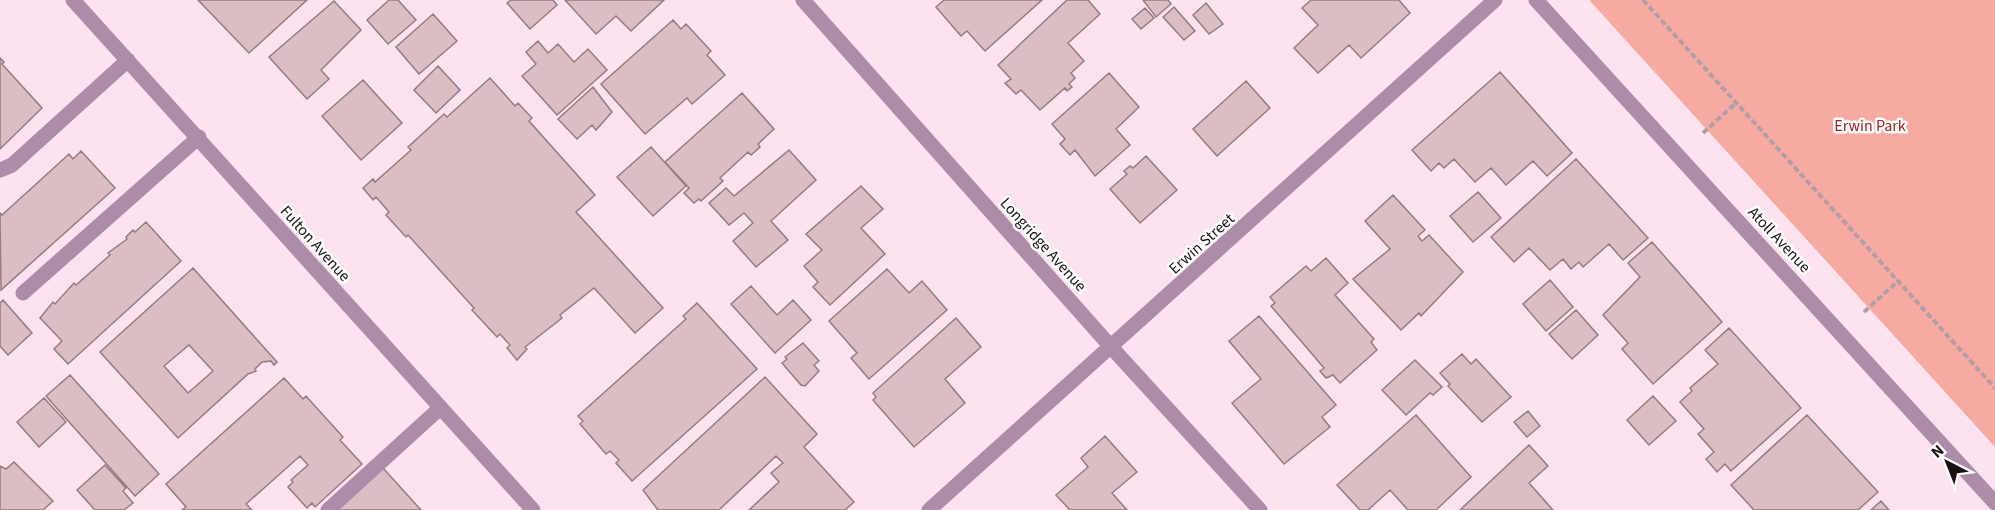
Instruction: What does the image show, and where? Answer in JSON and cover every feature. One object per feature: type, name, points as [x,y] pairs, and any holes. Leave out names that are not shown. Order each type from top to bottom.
[{"type":"street","name":"Fulton Avenue","points":[[73,0],[199,137],[439,409],[533,510]]},
{"type":"street","name":"Longridge Avenue","points":[[803,0],[1112,348],[1260,510]]},
{"type":"street","name":"Erwin Street","points":[[929,510],[1112,348],[1495,0]]},
{"type":"street","name":"Atoll Avenue","points":[[1536,0],[1995,503]]},
{"type":"street","points":[[0,170],[12,165],[128,60]]},
{"type":"street","points":[[23,293],[199,137]]},
{"type":"street","points":[[328,510],[439,409]]},
{"type":"path","points":[[1643,0],[1995,388]]},
{"type":"path","points":[[1703,133],[1736,103]]},
{"type":"path","points":[[1864,312],[1898,281]]},
{"type":"green space","name":"Erwin Park","points":[[1590,0],[1995,0],[1995,447],[1591,2]]},
{"type":"building","points":[[198,0],[307,0],[249,53]]},
{"type":"building","points":[[389,0],[398,0],[416,20],[388,44],[367,20]]},
{"type":"building","points":[[511,0],[553,0],[557,5],[530,29],[507,3]]},
{"type":"building","points":[[565,0],[664,0],[631,31],[616,16],[596,34]]},
{"type":"building","points":[[944,0],[1042,0],[985,51],[967,31],[961,36],[936,7]]},
{"type":"building","points":[[1067,0],[1088,0],[1100,14],[1068,43],[1084,61],[1071,73],[1075,78],[1069,84],[1072,87],[1067,91],[1065,88],[1040,110],[1021,90],[1016,94],[1005,83],[1011,79],[998,65]]},
{"type":"building","points":[[1143,0],[1168,0],[1171,4],[1156,17]]},
{"type":"building","points":[[1311,0],[1399,0],[1410,13],[1361,58],[1349,45],[1318,73],[1294,48],[1318,25],[1302,8]]},
{"type":"building","points":[[334,1],[361,30],[321,70],[329,79],[307,99],[269,57]]},
{"type":"building","points":[[1206,3],[1223,24],[1209,34],[1193,15]]},
{"type":"building","points":[[1174,7],[1195,31],[1184,40],[1163,17]]},
{"type":"building","points":[[1145,8],[1154,18],[1141,29],[1132,19]]},
{"type":"building","points":[[433,14],[457,41],[419,74],[396,47]]},
{"type":"building","points":[[673,20],[681,29],[686,24],[711,51],[707,55],[725,75],[692,104],[687,98],[645,134],[601,84]]},
{"type":"building","points":[[538,41],[548,53],[558,44],[574,62],[588,49],[607,70],[557,115],[522,76],[536,64],[526,52]]},
{"type":"building","points":[[0,58],[4,62],[2,64],[42,108],[0,149]]},
{"type":"building","points":[[438,66],[460,90],[436,113],[414,90]]},
{"type":"building","points":[[1500,72],[1572,153],[1547,176],[1533,161],[1506,185],[1491,168],[1475,182],[1454,159],[1444,168],[1439,163],[1431,171],[1412,150]]},
{"type":"building","points":[[1109,73],[1139,107],[1116,129],[1130,145],[1095,176],[1075,150],[1070,155],[1060,144],[1065,139],[1052,124]]},
{"type":"building","points":[[490,78],[515,106],[518,103],[532,118],[529,121],[595,195],[576,212],[663,308],[635,333],[594,288],[560,315],[562,318],[525,347],[527,349],[517,360],[507,348],[510,345],[500,334],[497,337],[408,235],[406,237],[386,215],[389,212],[376,197],[373,200],[363,188],[373,179],[375,182],[411,150],[408,147],[444,114],[447,117]]},
{"type":"building","points":[[363,80],[402,123],[361,160],[322,116]]},
{"type":"building","points":[[1246,81],[1270,108],[1217,156],[1193,129]]},
{"type":"building","points":[[593,87],[612,112],[596,130],[592,125],[577,139],[558,119]]},
{"type":"building","points":[[742,93],[774,129],[758,144],[760,147],[751,155],[748,152],[720,178],[723,181],[701,201],[699,199],[694,203],[684,193],[689,188],[665,162]]},
{"type":"building","points":[[651,147],[686,186],[653,216],[617,177]]},
{"type":"building","points":[[789,150],[816,180],[771,221],[788,240],[756,267],[733,241],[753,223],[744,213],[729,225],[709,203],[726,188],[734,196]]},
{"type":"building","points":[[81,151],[115,188],[1,290],[0,213],[2,215],[69,154],[73,159]]},
{"type":"building","points":[[1146,156],[1177,190],[1140,223],[1110,189],[1127,174],[1124,171],[1130,166],[1133,168]]},
{"type":"building","points":[[1576,159],[1648,238],[1623,260],[1609,244],[1583,267],[1579,262],[1571,269],[1563,259],[1550,270],[1529,248],[1514,262],[1491,237]]},
{"type":"building","points":[[861,186],[883,209],[861,228],[885,254],[830,305],[813,287],[818,282],[804,266],[822,250],[806,234]]},
{"type":"building","points":[[1478,192],[1501,218],[1473,242],[1450,216]]},
{"type":"building","points":[[1393,195],[1425,230],[1418,236],[1422,241],[1429,235],[1463,272],[1421,316],[1419,313],[1401,330],[1353,279],[1390,249],[1365,221]]},
{"type":"building","points":[[146,222],[181,261],[68,364],[54,349],[62,341],[40,318],[53,302],[55,304],[74,283],[76,285],[110,255],[108,253],[127,239],[126,237],[133,230],[135,232]]},
{"type":"building","points":[[1652,242],[1722,322],[1653,384],[1622,349],[1628,343],[1603,315],[1640,277],[1628,263]]},
{"type":"building","points":[[1326,258],[1348,283],[1335,295],[1374,339],[1371,342],[1377,350],[1340,383],[1333,375],[1326,378],[1320,371],[1324,368],[1271,306],[1275,303],[1270,297],[1306,266],[1311,271]]},
{"type":"building","points":[[193,268],[277,362],[274,365],[271,361],[262,362],[255,369],[256,371],[248,374],[178,438],[100,352]],"holes":[[[189,345],[213,371],[188,393],[164,366]]]},
{"type":"building","points":[[887,269],[909,293],[922,281],[947,310],[869,379],[851,358],[857,353],[829,321]]},
{"type":"building","points":[[1550,280],[1573,307],[1546,331],[1523,304]]},
{"type":"building","points":[[751,286],[777,315],[793,300],[811,320],[775,353],[731,304]]},
{"type":"building","points":[[3,300],[32,333],[8,355],[0,346],[0,303]]},
{"type":"building","points":[[697,303],[757,369],[632,481],[616,463],[619,460],[610,451],[606,454],[580,424],[583,421],[578,416],[686,319],[683,316]]},
{"type":"building","points":[[1576,310],[1598,335],[1572,359],[1549,334]]},
{"type":"building","points":[[1259,316],[1336,405],[1322,417],[1330,427],[1284,464],[1232,403],[1261,379],[1229,341]]},
{"type":"building","points":[[956,318],[981,347],[945,379],[965,403],[914,447],[873,400],[876,397],[873,393]]},
{"type":"building","points":[[1729,328],[1801,408],[1731,471],[1725,464],[1717,472],[1706,459],[1714,452],[1698,434],[1704,429],[1680,402],[1692,391],[1690,388],[1718,364],[1705,350]]},
{"type":"building","points":[[803,343],[819,361],[814,365],[819,371],[805,386],[801,385],[782,363],[787,359],[785,357]]},
{"type":"building","points":[[1462,354],[1471,364],[1476,359],[1511,397],[1482,422],[1448,386],[1450,384],[1440,373]]},
{"type":"building","points":[[1415,360],[1442,387],[1433,395],[1430,393],[1406,415],[1382,390]]},
{"type":"building","points":[[70,375],[159,474],[135,496],[46,396]]},
{"type":"building","points":[[765,377],[817,434],[804,447],[854,502],[845,510],[749,510],[779,482],[771,473],[783,463],[776,456],[719,510],[658,510],[643,490]]},
{"type":"building","points":[[284,378],[303,399],[306,396],[343,437],[340,440],[362,464],[315,507],[312,503],[307,508],[288,487],[293,482],[291,480],[308,465],[300,456],[246,504],[252,510],[182,510],[186,507],[166,484]]},
{"type":"building","points":[[1653,396],[1676,421],[1649,445],[1627,420]]},
{"type":"building","points":[[44,398],[66,422],[39,447],[17,422]]},
{"type":"building","points":[[1528,411],[1540,426],[1527,437],[1514,422]]},
{"type":"building","points":[[1416,415],[1471,477],[1436,510],[1408,510],[1390,490],[1368,510],[1360,510],[1337,485]]},
{"type":"building","points":[[1807,415],[1878,492],[1858,510],[1754,510],[1731,485]]},
{"type":"building","points":[[1105,436],[1137,472],[1112,493],[1127,510],[1070,510],[1056,495],[1088,467],[1081,458]]},
{"type":"building","points":[[1529,445],[1548,466],[1529,483],[1553,510],[1460,510]]},
{"type":"building","points":[[14,462],[53,501],[43,510],[0,510],[0,466],[6,469]]},
{"type":"building","points":[[105,465],[126,488],[123,491],[133,503],[124,510],[95,510],[77,490]]},
{"type":"building","points":[[383,468],[421,510],[335,510]]},
{"type":"building","points":[[1881,501],[1889,510],[1871,510]]}]
